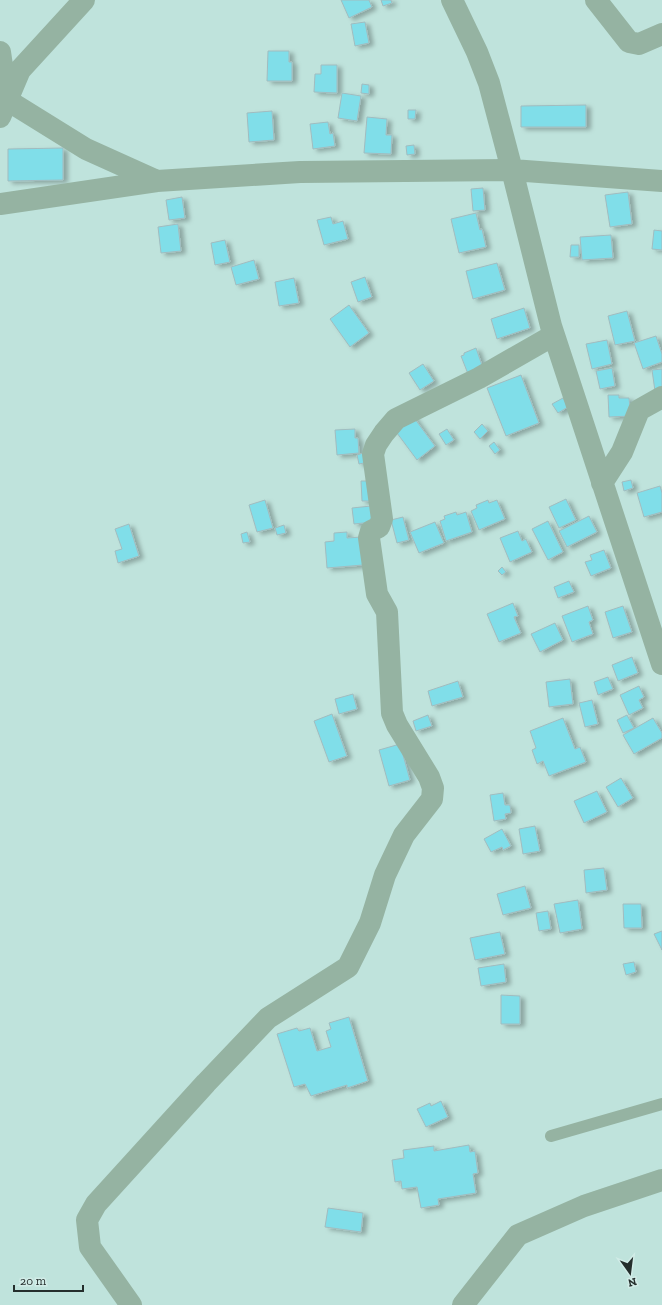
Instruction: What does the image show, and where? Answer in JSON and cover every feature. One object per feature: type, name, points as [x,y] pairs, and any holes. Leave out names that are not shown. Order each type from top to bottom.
[{"type":"street","points":[[2,106],[20,70],[84,0]]},
{"type":"street","points":[[596,0],[629,42],[639,44],[662,34]]},
{"type":"street","points":[[453,1],[477,52],[486,77],[512,170],[554,335],[662,664]]},
{"type":"street","points":[[0,52],[2,106]]},
{"type":"street","points":[[2,106],[86,149],[157,181]]},
{"type":"street","points":[[0,204],[157,181],[300,172],[512,170],[662,181]]},
{"type":"street","points":[[131,1305],[90,1247],[86,1220],[96,1204],[206,1083],[268,1018],[348,967],[370,923],[385,875],[404,835],[432,799],[433,788],[429,777],[397,725],[392,713],[387,612],[377,594],[369,538],[372,531],[379,527],[382,519],[373,454],[376,445],[396,419],[479,378],[554,335]]},
{"type":"street","points":[[602,483],[622,452],[639,410],[662,397]]},
{"type":"street","points":[[463,1305],[518,1235],[584,1206],[662,1180]]},
{"type":"lane","points":[[551,1136],[662,1104]]},
{"type":"shaded area","points":[[0,0],[662,0],[662,1305],[0,1305]]},
{"type":"building","points":[[341,0],[369,0],[372,7],[349,18]]},
{"type":"building","points":[[381,0],[391,0],[392,3],[383,6]]},
{"type":"building","points":[[365,22],[369,43],[355,46],[351,24]]},
{"type":"building","points":[[268,51],[289,51],[289,62],[292,62],[292,81],[267,81]]},
{"type":"building","points":[[321,65],[337,65],[337,93],[314,92],[315,74],[321,74]]},
{"type":"building","points":[[362,84],[369,85],[369,94],[361,93]]},
{"type":"building","points":[[342,93],[361,96],[357,121],[338,118]]},
{"type":"building","points":[[586,105],[586,127],[521,127],[521,106]]},
{"type":"building","points":[[408,110],[416,110],[415,119],[408,119]]},
{"type":"building","points":[[272,111],[274,140],[249,142],[247,113]]},
{"type":"building","points":[[367,117],[387,119],[386,135],[392,135],[391,154],[364,153]]},
{"type":"building","points":[[328,122],[330,134],[333,133],[335,146],[313,149],[310,124]]},
{"type":"building","points":[[414,145],[415,154],[407,155],[406,146]]},
{"type":"building","points":[[63,148],[63,180],[8,181],[8,149]]},
{"type":"building","points":[[483,188],[485,210],[473,211],[471,189]]},
{"type":"building","points":[[628,192],[632,224],[610,227],[605,195]]},
{"type":"building","points":[[182,197],[185,218],[169,220],[166,200]]},
{"type":"building","points":[[476,213],[480,230],[482,229],[486,247],[459,253],[451,219]]},
{"type":"building","points":[[331,217],[333,224],[343,221],[348,239],[324,245],[317,220]]},
{"type":"building","points":[[178,224],[181,251],[161,253],[158,227]]},
{"type":"building","points":[[654,230],[662,231],[662,250],[652,249]]},
{"type":"building","points":[[611,235],[613,258],[582,260],[580,237]]},
{"type":"building","points":[[225,240],[230,262],[215,265],[211,243]]},
{"type":"building","points":[[571,245],[579,245],[579,257],[570,257]]},
{"type":"building","points":[[254,260],[259,279],[236,285],[231,267]]},
{"type":"building","points":[[497,263],[505,290],[473,299],[466,271]]},
{"type":"building","points":[[365,277],[372,297],[358,302],[351,282]]},
{"type":"building","points":[[294,278],[299,303],[279,306],[275,282]]},
{"type":"building","points":[[349,305],[369,333],[350,347],[330,319]]},
{"type":"building","points":[[524,308],[530,328],[497,339],[491,319]]},
{"type":"building","points":[[627,311],[635,341],[615,345],[608,316]]},
{"type":"building","points":[[656,336],[662,354],[662,362],[643,369],[634,343]]},
{"type":"building","points":[[607,340],[612,364],[592,369],[586,344]]},
{"type":"building","points":[[476,348],[483,368],[468,374],[461,356],[464,355],[464,353]]},
{"type":"building","points":[[423,364],[434,381],[420,390],[409,373]]},
{"type":"building","points":[[612,368],[615,386],[600,389],[596,371]]},
{"type":"building","points":[[662,369],[662,390],[655,391],[652,370]]},
{"type":"building","points":[[521,375],[539,423],[506,436],[487,388]]},
{"type":"building","points":[[608,395],[619,395],[619,398],[629,398],[631,416],[609,417]]},
{"type":"building","points":[[563,398],[568,407],[558,413],[552,404]]},
{"type":"building","points":[[412,415],[435,446],[417,460],[394,429]]},
{"type":"building","points":[[482,424],[488,431],[480,439],[474,432]]},
{"type":"building","points":[[355,429],[355,438],[358,438],[359,453],[337,455],[335,430]]},
{"type":"building","points":[[447,429],[454,440],[446,445],[439,434]]},
{"type":"building","points":[[494,442],[500,450],[495,454],[489,446]]},
{"type":"building","points":[[366,452],[369,462],[359,464],[357,455]]},
{"type":"building","points":[[631,480],[633,488],[624,491],[622,482]]},
{"type":"building","points":[[361,481],[372,481],[372,501],[362,501]]},
{"type":"building","points":[[660,486],[662,493],[662,512],[644,517],[637,493]]},
{"type":"building","points":[[566,499],[576,520],[559,528],[549,507]]},
{"type":"building","points":[[265,500],[273,528],[257,532],[249,505]]},
{"type":"building","points":[[488,500],[489,503],[497,500],[505,519],[479,530],[471,511],[477,508],[476,505]]},
{"type":"building","points":[[371,506],[373,522],[354,524],[352,508]]},
{"type":"building","points":[[456,512],[457,515],[466,512],[472,532],[446,541],[440,521],[445,519],[444,516]]},
{"type":"building","points":[[589,516],[597,532],[567,547],[559,531]]},
{"type":"building","points":[[403,517],[409,540],[397,543],[391,520]]},
{"type":"building","points":[[548,521],[563,552],[548,560],[532,529]]},
{"type":"building","points":[[435,522],[444,543],[419,553],[410,532]]},
{"type":"building","points":[[129,524],[139,556],[118,563],[115,551],[122,549],[115,529]]},
{"type":"building","points":[[284,525],[286,533],[277,535],[275,528]]},
{"type":"building","points":[[518,531],[522,541],[526,539],[532,552],[510,562],[500,538]]},
{"type":"building","points":[[247,532],[250,542],[243,543],[241,534]]},
{"type":"building","points":[[347,532],[347,538],[361,537],[363,565],[327,568],[325,542],[334,541],[334,533]]},
{"type":"building","points":[[604,550],[611,568],[591,576],[585,562],[592,560],[590,555]]},
{"type":"building","points":[[502,567],[506,572],[502,575],[498,571]]},
{"type":"building","points":[[569,581],[574,592],[558,598],[554,587]]},
{"type":"building","points":[[513,603],[518,616],[514,617],[521,633],[499,642],[487,614]]},
{"type":"building","points":[[588,606],[593,620],[589,622],[593,634],[572,642],[562,616]]},
{"type":"building","points":[[623,606],[632,632],[613,638],[605,612]]},
{"type":"building","points":[[555,623],[563,640],[540,652],[531,634]]},
{"type":"building","points":[[632,657],[638,673],[618,681],[612,665]]},
{"type":"building","points":[[608,677],[613,689],[598,695],[594,682]]},
{"type":"building","points":[[570,679],[573,704],[549,707],[546,682]]},
{"type":"building","points":[[458,681],[463,697],[432,706],[428,691]]},
{"type":"building","points":[[639,686],[644,697],[639,700],[643,708],[629,715],[620,695]]},
{"type":"building","points":[[353,694],[357,709],[339,714],[335,699]]},
{"type":"building","points":[[592,700],[598,724],[585,727],[579,703]]},
{"type":"building","points":[[332,714],[347,756],[329,762],[314,721]]},
{"type":"building","points":[[428,715],[432,726],[416,731],[413,721]]},
{"type":"building","points":[[627,715],[634,728],[623,733],[617,720]]},
{"type":"building","points":[[563,718],[575,749],[580,747],[586,762],[549,776],[543,761],[537,764],[532,750],[536,748],[530,731]]},
{"type":"building","points":[[653,718],[662,733],[662,738],[634,754],[623,735]]},
{"type":"building","points":[[400,744],[410,780],[389,786],[379,750]]},
{"type":"building","points":[[621,778],[633,798],[618,807],[606,787]]},
{"type":"building","points":[[597,791],[607,812],[584,823],[574,801]]},
{"type":"building","points":[[503,793],[505,805],[510,805],[511,813],[505,814],[506,819],[494,821],[490,795]]},
{"type":"building","points":[[535,826],[540,851],[523,854],[519,829]]},
{"type":"building","points":[[502,829],[511,846],[503,850],[502,847],[491,852],[484,839]]},
{"type":"building","points":[[604,868],[607,890],[586,893],[584,870]]},
{"type":"building","points":[[525,886],[531,908],[503,915],[497,894]]},
{"type":"building","points":[[578,900],[582,929],[560,933],[554,904]]},
{"type":"building","points":[[623,904],[641,904],[642,928],[624,928]]},
{"type":"building","points":[[548,911],[551,929],[539,931],[536,913]]},
{"type":"building","points":[[662,931],[662,950],[654,934]]},
{"type":"building","points":[[500,932],[505,954],[475,960],[470,938]]},
{"type":"building","points":[[634,962],[636,972],[626,975],[623,964]]},
{"type":"building","points":[[504,964],[506,982],[481,986],[478,968]]},
{"type":"building","points":[[501,995],[520,996],[520,1024],[501,1024]]},
{"type":"building","points":[[349,1017],[368,1081],[347,1088],[347,1085],[311,1096],[305,1084],[294,1087],[277,1034],[297,1028],[299,1031],[310,1028],[317,1051],[331,1047],[326,1031],[331,1029],[329,1023]]},
{"type":"building","points":[[441,1101],[448,1117],[426,1127],[417,1109],[430,1103],[431,1106]]},
{"type":"building","points":[[469,1145],[470,1152],[475,1151],[478,1173],[473,1174],[476,1193],[438,1199],[439,1205],[421,1208],[417,1187],[402,1189],[401,1181],[395,1182],[392,1160],[404,1158],[403,1150],[434,1146],[434,1151]]},
{"type":"building","points":[[328,1208],[363,1213],[361,1232],[325,1227]]}]
